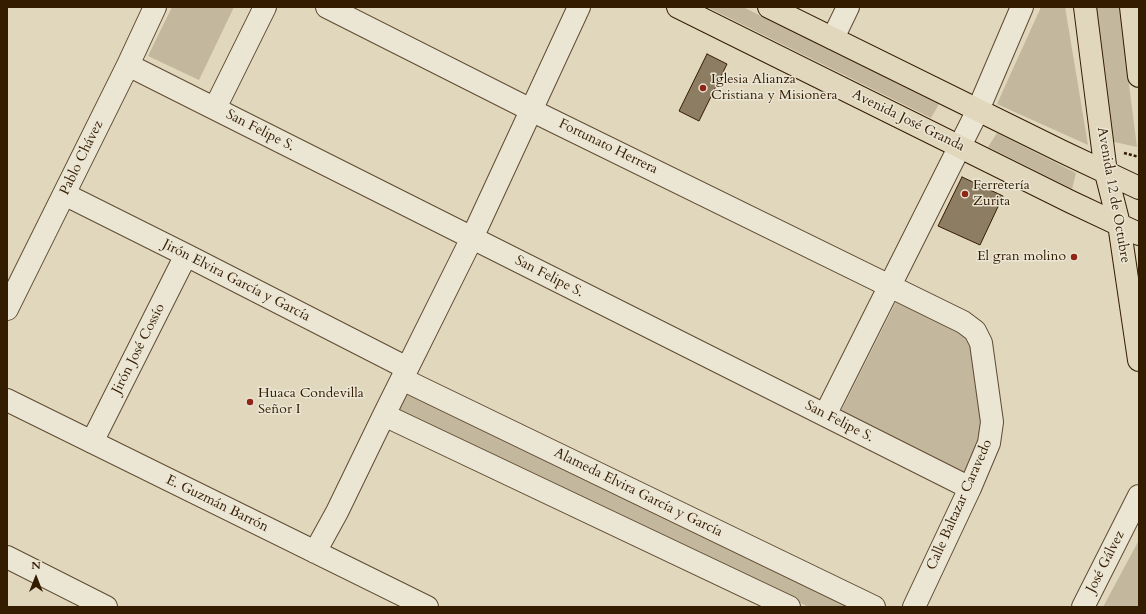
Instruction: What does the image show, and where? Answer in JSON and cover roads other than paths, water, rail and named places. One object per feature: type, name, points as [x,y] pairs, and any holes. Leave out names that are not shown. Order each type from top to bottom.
[{"type":"main road","name":"Avenida José Granda","points":[[678,7],[1139,234]]},
{"type":"main road","points":[[769,7],[1139,188]]},
{"type":"main road","name":"Avenida 12 de Octubre","points":[[1085,7],[1106,173],[1119,224],[1139,360]]},
{"type":"main road","points":[[1131,7],[1139,76]]},
{"type":"street","name":"Pablo Chávez","points":[[8,305],[128,65],[155,7]]},
{"type":"street","points":[[215,108],[265,7]]},
{"type":"street","name":"Fortunato Herrera","points":[[327,7],[532,110],[890,285]]},
{"type":"street","points":[[315,552],[337,512],[404,373],[472,238],[580,7]]},
{"type":"street","points":[[833,38],[848,7]]},
{"type":"street","points":[[825,415],[978,110],[1022,7]]},
{"type":"street","name":"San Felipe S.","points":[[128,65],[970,488]]},
{"type":"street","name":"Jirón Elvira García y García","points":[[64,194],[186,255],[404,373]]},
{"type":"street","name":"Jirón José Cossío","points":[[92,442],[186,255]]},
{"type":"street","name":"Calle Baltazar Caravedo","points":[[890,285],[963,322],[975,331],[981,343],[992,422],[989,443],[970,488],[914,607]]},
{"type":"street","name":"Alameda Elvira García y García","points":[[404,373],[874,607]]},
{"type":"street","name":"E. Guzmán Barrón","points":[[7,400],[427,607]]},
{"type":"street","points":[[384,415],[765,602],[789,607]]},
{"type":"street","name":"José Gálvez","points":[[1083,607],[1139,496]]},
{"type":"street","points":[[7,557],[106,607]]},
{"type":"place","name":"Iglesia Alianza Cristiana y Misionera","points":[[703,88]]},
{"type":"place","name":"Ferretería Zurita","points":[[965,194]]},
{"type":"place","name":"El gran molino","points":[[1074,257]]},
{"type":"place","name":"Huaca Condevilla Señor I","points":[[250,402]]}]
